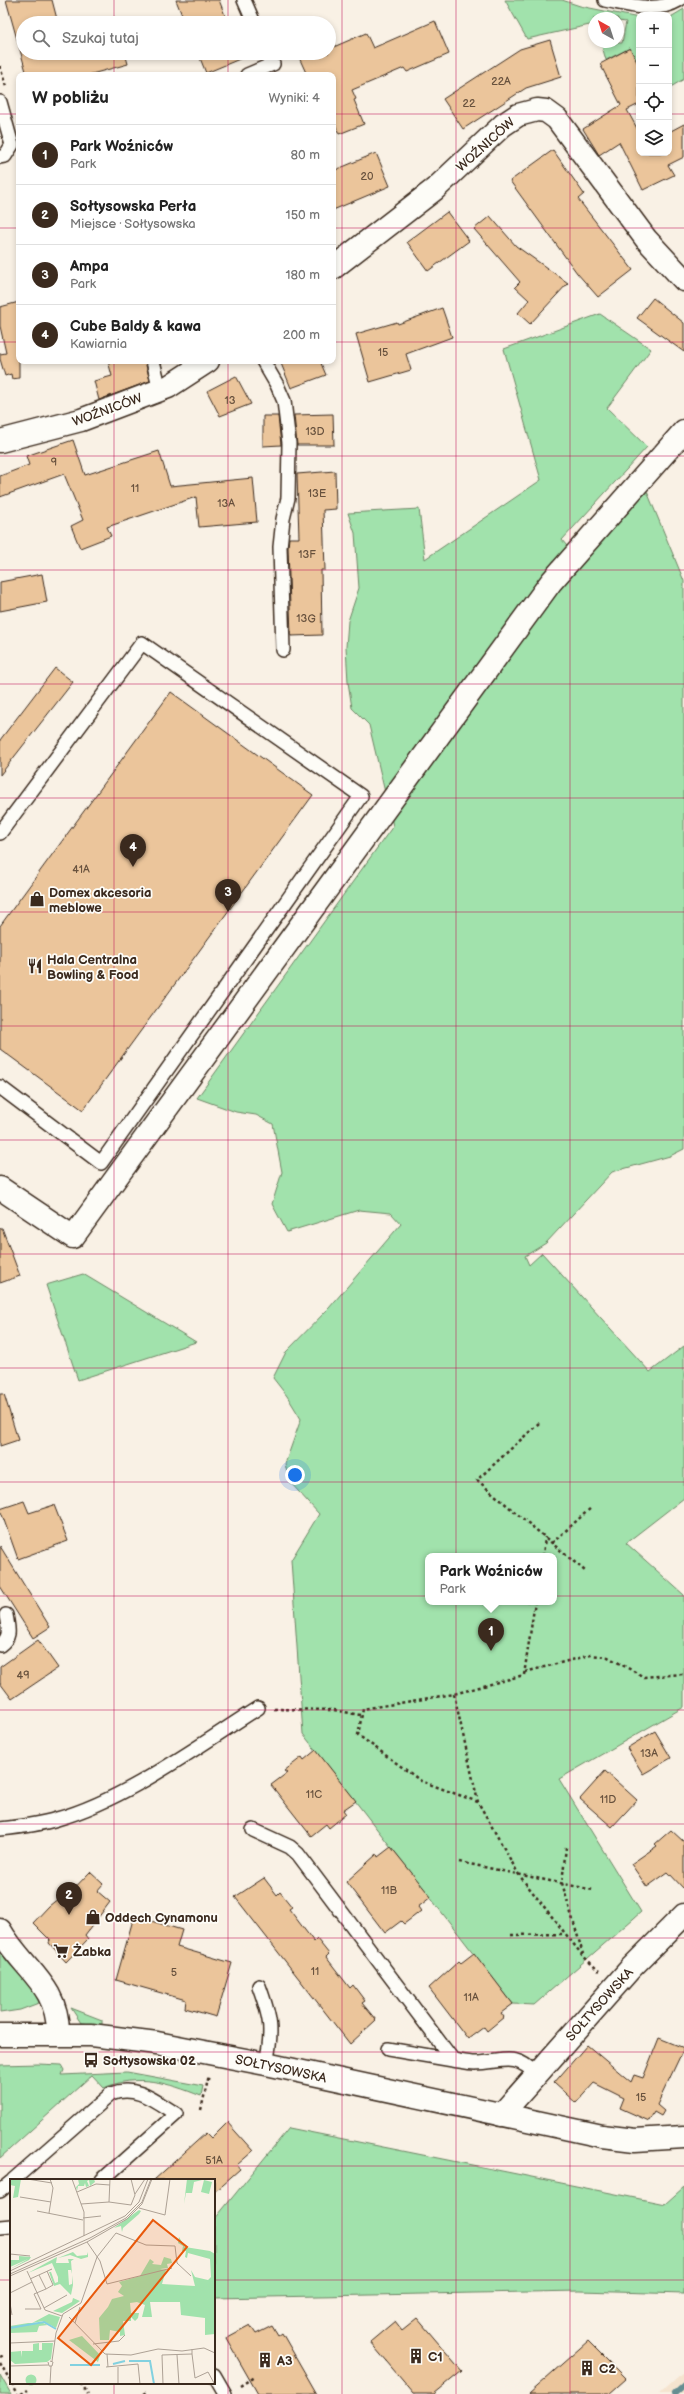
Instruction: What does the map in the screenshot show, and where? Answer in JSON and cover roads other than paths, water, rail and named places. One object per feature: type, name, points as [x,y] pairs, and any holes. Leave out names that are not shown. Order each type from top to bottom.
[{"type":"street","name":"WOŹNICÓW","points":[[336,266],[434,188],[503,125],[518,115],[537,110],[546,111],[557,119],[642,233],[684,280]]},
{"type":"street","name":"WOŹNICÓW","points":[[0,441],[81,420],[168,388],[204,364]]},
{"type":"street","points":[[0,1188],[73,1237],[551,582],[684,431]]},
{"type":"street","name":"SOŁTYSOWSKA","points":[[501,2115],[615,1986],[684,1915]]},
{"type":"street","points":[[0,1930],[17,1956],[49,1991],[56,2014],[58,2034]]},
{"type":"street","name":"SOŁTYSOWSKA","points":[[0,2036],[58,2034],[125,2038],[266,2064],[602,2136],[635,2140],[670,2140],[684,2137]]},
{"type":"lane","points":[[244,0],[251,16]]},
{"type":"lane","points":[[605,0],[654,9],[672,4],[679,0]]},
{"type":"lane","points":[[254,72],[273,64],[271,60]]},
{"type":"lane","points":[[0,102],[12,145],[5,156],[0,157]]},
{"type":"lane","points":[[154,364],[160,390]]},
{"type":"lane","points":[[265,364],[284,401],[289,443],[288,498],[283,519],[280,547],[283,650]]},
{"type":"lane","points":[[0,833],[142,643],[361,796],[101,1163],[0,1087]]},
{"type":"lane","points":[[0,1645],[7,1640],[9,1632],[6,1615]]},
{"type":"lane","points":[[0,1829],[57,1819],[90,1807],[142,1781],[258,1708]]},
{"type":"lane","points":[[252,1830],[290,1847],[298,1854],[453,2060]]},
{"type":"lane","points":[[260,1986],[267,2008],[271,2036],[266,2064]]},
{"type":"lane","points":[[388,2048],[475,2063],[511,2058],[527,2065],[536,2074]]},
{"type":"lane","points":[[14,2179],[111,2094],[121,2090],[138,2092],[176,2114],[103,2179]]},
{"type":"lane","points":[[0,2191],[10,2183]]},
{"type":"lane","points":[[0,2227],[10,2226]]},
{"type":"lane","points":[[215,2376],[230,2392]]},
{"type":"waterway","points":[[674,2394],[684,2385]]},
{"type":"place","name":"Cube Baldy & kawa","points":[[133,867]]},
{"type":"place","name":"Domex akcesoria meblowe","points":[[37,899]]},
{"type":"place","name":"Ampa","points":[[228,912]]},
{"type":"place","name":"Hala Centralna Bowling & Food","points":[[35,966]]},
{"type":"place","name":"Park Woźniców","points":[[491,1651]]},
{"type":"place","name":"Sołtysowska Perła","points":[[69,1915]]},
{"type":"place","name":"Oddech Cynamonu","points":[[93,1917]]},
{"type":"place","name":"Żabka","points":[[61,1951]]},
{"type":"place","name":"Sołtysowska 02","points":[[91,2060]]},
{"type":"place","name":"C1","points":[[416,2356]]},
{"type":"place","name":"A3","points":[[265,2360]]},
{"type":"place","name":"C2","points":[[587,2368]]}]
